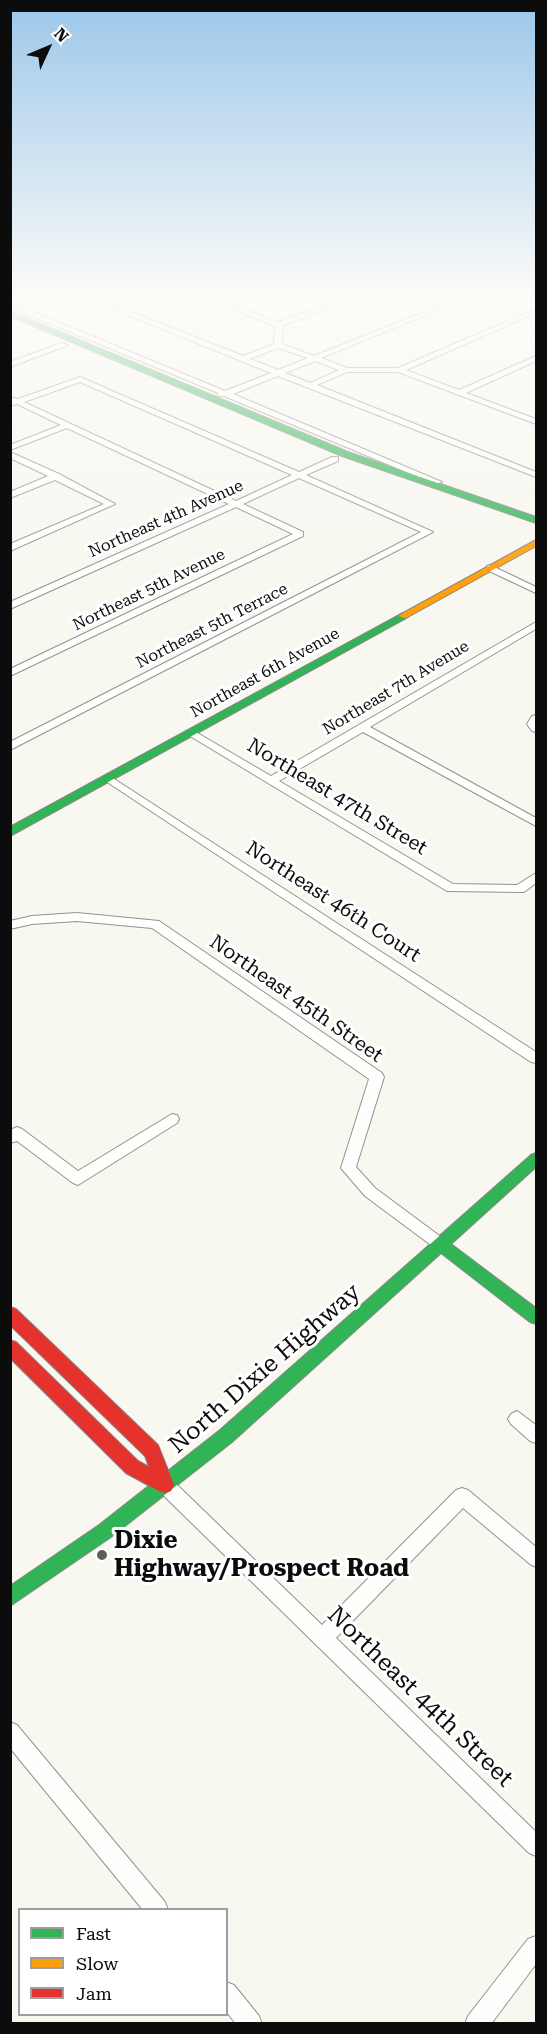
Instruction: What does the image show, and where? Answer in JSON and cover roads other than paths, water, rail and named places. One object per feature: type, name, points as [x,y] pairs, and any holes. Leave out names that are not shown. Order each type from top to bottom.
[{"type":"main road","points":[[184,390],[212,398],[217,405],[255,420],[267,421],[537,530]]},
{"type":"main road","points":[[193,390],[212,398],[276,435],[342,452],[353,461],[391,475],[403,475],[537,520]]},
{"type":"main road","name":"Northeast 6th Avenue","points":[[13,828],[537,543]]},
{"type":"main road","name":"North Dixie Highway","points":[[10,1597],[105,1531],[165,1485],[303,1369],[537,1159]]},
{"type":"main road","name":"Northeast 45th Street","points":[[440,1244],[537,1317]]},
{"type":"main road","points":[[10,1314],[152,1451],[165,1485]]},
{"type":"main road","points":[[10,1347],[132,1467],[165,1485]]},
{"type":"street","points":[[13,401],[47,390]]},
{"type":"street","points":[[105,390],[298,476]]},
{"type":"street","points":[[193,390],[342,452],[366,453],[471,496]]},
{"type":"street","points":[[212,398],[236,390]]},
{"type":"street","points":[[329,390],[537,475]]},
{"type":"street","points":[[451,390],[537,422]]},
{"type":"street","points":[[459,393],[466,390]]},
{"type":"street","points":[[13,401],[235,504]]},
{"type":"street","points":[[522,417],[537,409]]},
{"type":"street","points":[[412,423],[537,470]]},
{"type":"street","points":[[10,448],[68,425]]},
{"type":"street","name":"Northeast 4th Avenue","points":[[10,606],[298,476],[342,452]]},
{"type":"street","points":[[10,454],[111,504],[10,548]]},
{"type":"street","name":"Northeast 5th Terrace","points":[[10,747],[428,532],[298,476]]},
{"type":"street","points":[[10,495],[56,477]]},
{"type":"street","name":"Northeast 5th Avenue","points":[[10,673],[300,534],[235,504]]},
{"type":"street","points":[[490,568],[537,590]]},
{"type":"street","name":"Northeast 7th Avenue","points":[[273,780],[537,625]]},
{"type":"street","points":[[364,728],[537,823]]},
{"type":"street","name":"Northeast 47th Street","points":[[190,733],[273,780],[451,888],[520,890],[537,877]]},
{"type":"street","name":"Northeast 46th Court","points":[[108,778],[537,1058]]},
{"type":"street","name":"Northeast 45th Street","points":[[10,925],[32,920],[77,917],[155,924],[376,1077],[348,1168],[370,1192],[440,1244]]},
{"type":"street","points":[[14,1136],[78,1179],[172,1119]]},
{"type":"street","points":[[517,1419],[537,1435]]},
{"type":"street","name":"Northeast 44th Street","points":[[165,1485],[537,1846]]},
{"type":"street","points":[[323,1638],[462,1496],[537,1558]]},
{"type":"street","points":[[10,1732],[155,1908]]},
{"type":"street","points":[[476,2024],[537,1947]]},
{"type":"street","points":[[228,1996],[252,2024]]},
{"type":"place","name":"Dixie Highway/Prospect Road","points":[[102,1555]]}]
